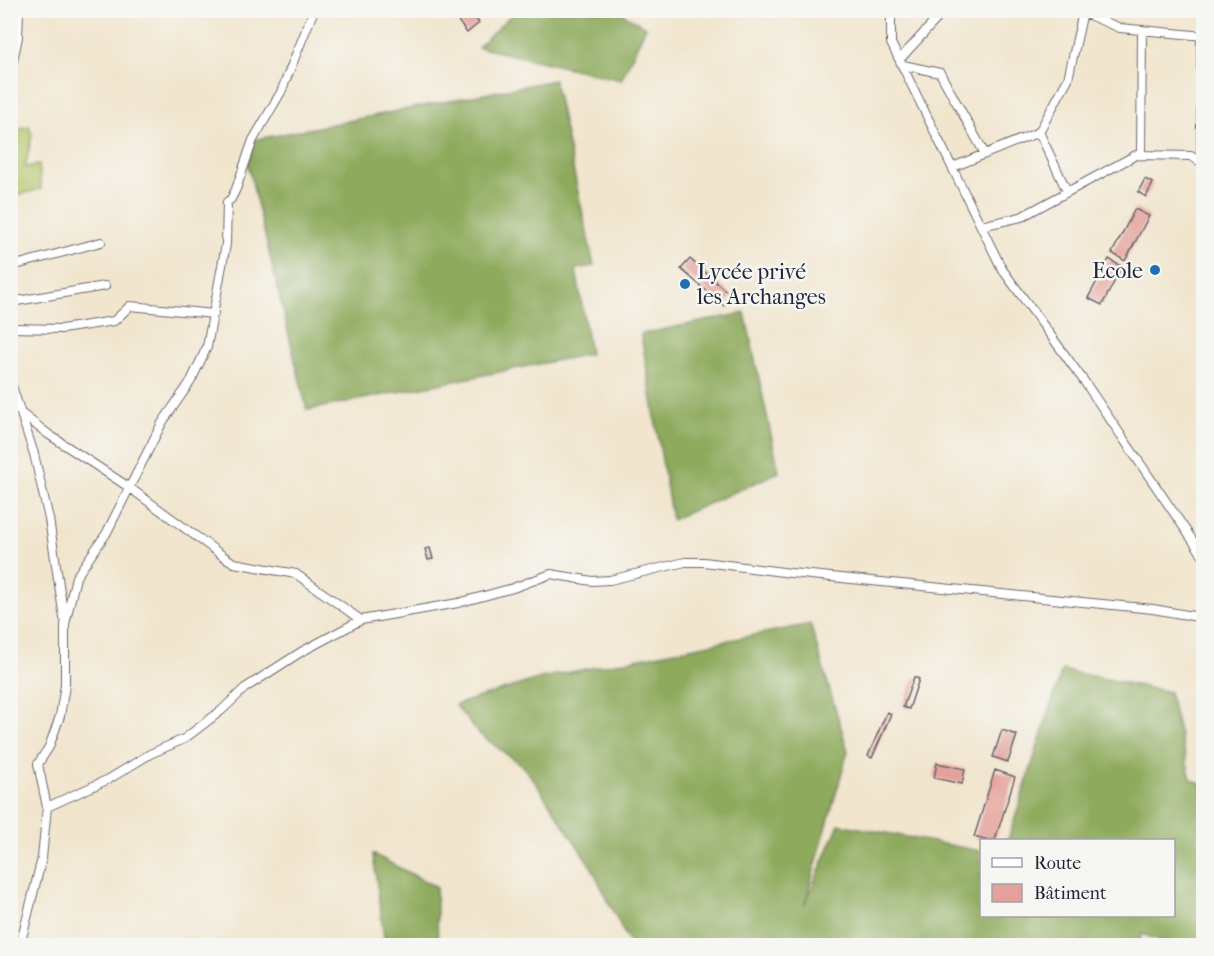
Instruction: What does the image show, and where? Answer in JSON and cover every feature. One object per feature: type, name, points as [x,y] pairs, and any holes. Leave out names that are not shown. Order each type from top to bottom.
[{"type":"street","points":[[10,75],[18,37],[19,10]]},
{"type":"street","points":[[65,624],[76,578],[106,534],[162,423],[191,381],[207,347],[226,244],[227,202],[234,195],[254,140],[281,92],[314,10]]},
{"type":"street","points":[[891,10],[891,44],[1002,269],[1084,381],[1203,557]]},
{"type":"street","points":[[901,62],[945,10]]},
{"type":"street","points":[[953,167],[1039,132],[1068,79],[1081,11],[1120,28],[1202,36],[1202,163]]},
{"type":"street","points":[[1141,155],[1142,31]]},
{"type":"street","points":[[901,62],[940,73],[985,154]]},
{"type":"street","points":[[1039,132],[1067,191]]},
{"type":"street","points":[[981,226],[1021,217],[1136,155],[1191,156],[1202,163]]},
{"type":"street","points":[[12,266],[101,242]]},
{"type":"street","points":[[10,248],[12,266],[10,311]]},
{"type":"street","points":[[11,302],[105,286]]},
{"type":"street","points":[[10,328],[62,329],[114,321],[130,306],[214,314]]},
{"type":"street","points":[[10,374],[49,519],[65,624],[63,705],[49,747],[38,764],[47,807],[42,858],[20,945]]},
{"type":"street","points":[[10,402],[22,414],[234,563],[296,574],[361,620]]},
{"type":"street","points":[[47,807],[109,779],[150,754],[184,739],[222,710],[244,688],[301,652],[361,620],[458,603],[513,588],[551,574],[592,581],[610,580],[685,562],[704,562],[781,572],[1153,609],[1203,618]]},
{"type":"green space","points":[[515,11],[618,11],[646,27],[621,80],[478,47]]},
{"type":"green space","points":[[554,80],[594,266],[576,269],[590,354],[307,410],[246,157],[253,140]]},
{"type":"green space","points":[[29,126],[32,135],[25,167],[39,165],[41,189],[11,197],[11,131]]},
{"type":"green space","points":[[745,313],[779,472],[672,520],[641,334]]},
{"type":"green space","points":[[810,624],[848,751],[804,906],[839,824],[980,851],[980,917],[1175,917],[1175,839],[1008,839],[1062,670],[1169,692],[1191,779],[1203,785],[1203,945],[1171,945],[1142,934],[1138,946],[632,945],[592,868],[534,780],[521,765],[478,733],[455,705],[541,678]]},
{"type":"green space","points":[[373,854],[436,887],[438,945],[385,945]]},
{"type":"building","points":[[450,10],[469,10],[479,23],[467,33]]},
{"type":"building","points":[[1145,179],[1153,183],[1146,197],[1138,192]]},
{"type":"building","points":[[1135,209],[1149,216],[1125,261],[1112,253]]},
{"type":"building","points":[[690,259],[732,296],[724,306],[681,269]]},
{"type":"building","points":[[1109,259],[1122,267],[1102,305],[1088,298]]},
{"type":"building","points":[[430,548],[433,559],[428,560],[425,549]]},
{"type":"building","points":[[914,677],[919,679],[909,709],[903,707]]},
{"type":"building","points":[[887,712],[891,714],[872,758],[868,756]]},
{"type":"building","points":[[1002,730],[1017,735],[1008,762],[993,757]]},
{"type":"building","points":[[937,763],[965,769],[962,784],[934,778]]},
{"type":"building","points":[[995,770],[1015,777],[995,839],[974,837]]},
{"type":"place","name":"Ecole","points":[[1155,270]]},
{"type":"place","name":"Lycée privé les Archanges","points":[[685,284]]}]
